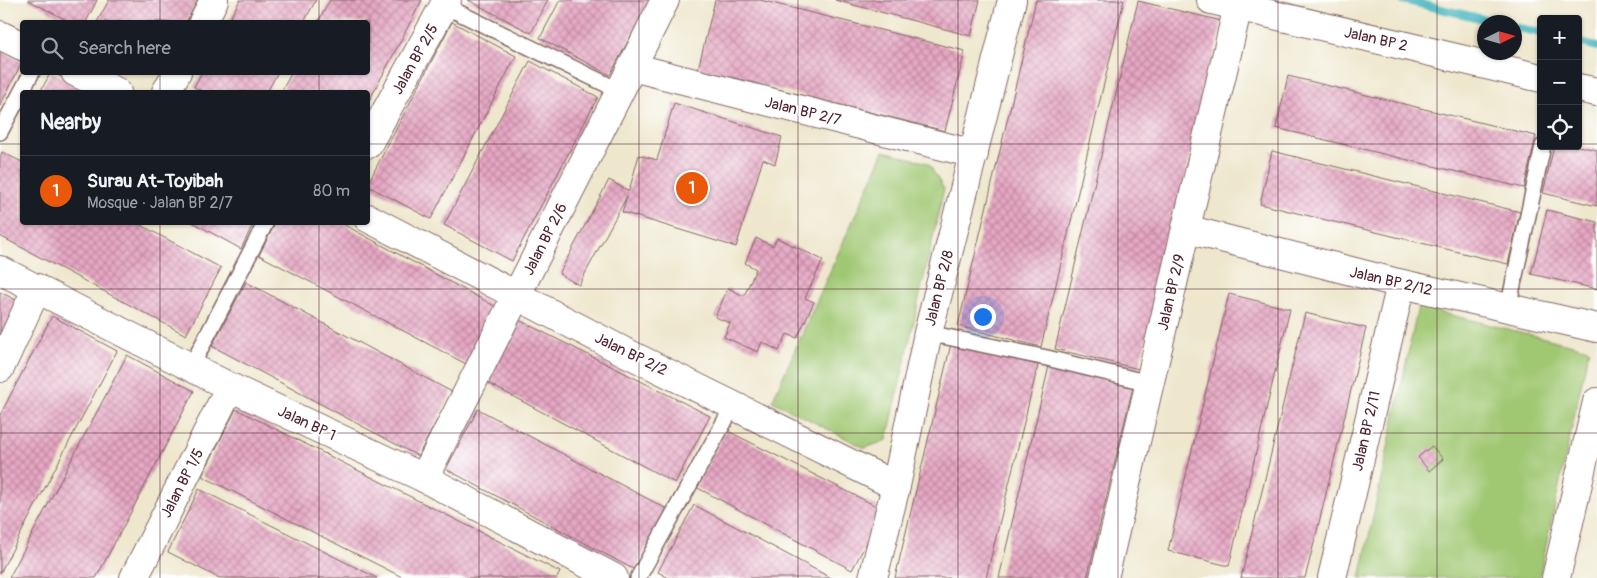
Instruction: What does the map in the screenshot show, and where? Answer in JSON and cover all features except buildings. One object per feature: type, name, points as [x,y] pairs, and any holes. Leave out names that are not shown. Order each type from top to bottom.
[{"type":"street","points":[[203,20],[214,0]]},
{"type":"street","name":"Jalan BP 2/6","points":[[424,478],[665,0]]},
{"type":"street","name":"Jalan BP 2/8","points":[[873,578],[896,486],[928,333],[1012,0]]},
{"type":"street","name":"Jalan BP 2","points":[[1211,0],[1537,77]]},
{"type":"street","name":"Jalan BP 2/5","points":[[370,140],[446,3]]},
{"type":"street","name":"Jalan BP 2/9","points":[[1108,576],[1150,383],[1238,6]]},
{"type":"street","points":[[0,35],[20,45]]},
{"type":"street","points":[[81,75],[113,90]]},
{"type":"street","points":[[167,90],[175,75]]},
{"type":"street","name":"Jalan BP 2/7","points":[[626,79],[974,154]]},
{"type":"street","points":[[1582,89],[1597,92]]},
{"type":"street","name":"Jalan BP 2/2","points":[[370,219],[516,296],[896,486]]},
{"type":"street","name":"Jalan BP 2/12","points":[[1186,229],[1401,284],[1597,328]]},
{"type":"street","name":"Jalan BP 1","points":[[0,270],[230,387],[424,478],[585,572],[614,578]]},
{"type":"street","name":"Jalan BP 2/11","points":[[1332,578],[1401,284]]},
{"type":"street","points":[[0,368],[37,288]]},
{"type":"street","name":"Jalan BP 1/5","points":[[139,576],[230,387]]},
{"type":"street","points":[[1556,578],[1597,402]]},
{"type":"lane","points":[[446,3],[626,79]]},
{"type":"lane","points":[[22,90],[30,75]]},
{"type":"lane","points":[[0,132],[20,94]]},
{"type":"lane","points":[[1508,308],[1542,150]]},
{"type":"lane","points":[[190,367],[264,225]]},
{"type":"lane","points":[[928,333],[1046,358],[1150,383]]},
{"type":"lane","points":[[638,578],[733,406]]},
{"type":"green space","points":[[884,151],[928,163],[944,189],[887,440],[865,448],[772,401]]},
{"type":"green space","points":[[1418,307],[1589,349],[1539,578],[1360,578]]},
{"type":"waterway","points":[[1403,0],[1477,18]]},
{"type":"waterway","points":[[1522,29],[1537,32]]},
{"type":"waterway","points":[[1582,43],[1597,47]]},
{"type":"place","name":"Surau At-Toyibah","points":[[692,188]]}]
